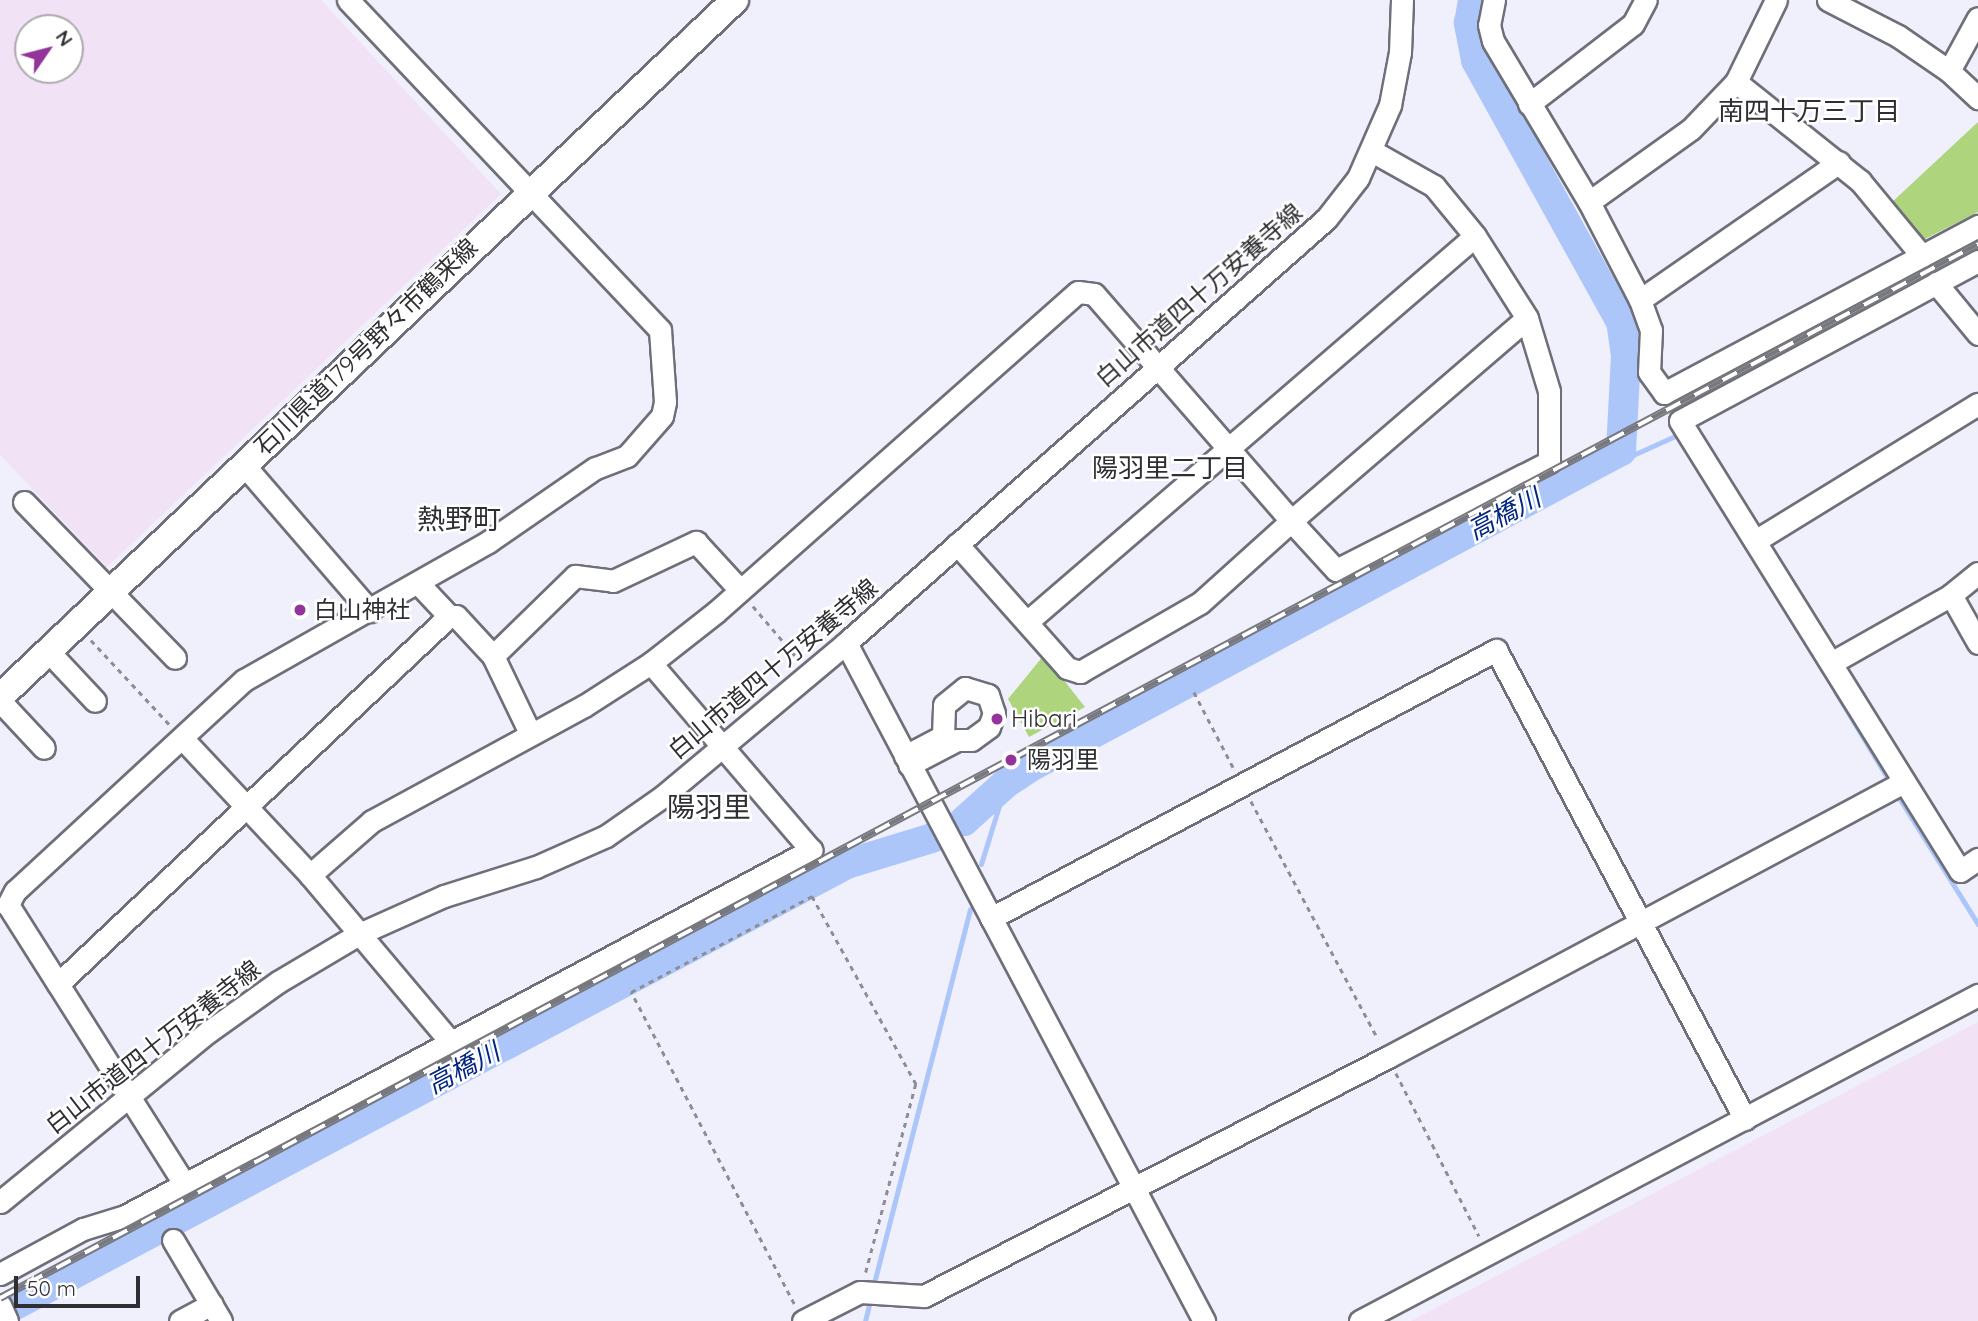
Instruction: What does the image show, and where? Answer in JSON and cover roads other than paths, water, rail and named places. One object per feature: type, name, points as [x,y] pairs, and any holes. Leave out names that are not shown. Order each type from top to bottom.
[{"type":"main road","name":"石川県道179号野々市鶴来線","points":[[0,699],[529,191],[735,0]]},
{"type":"street","points":[[183,1182],[8,905],[7,891],[244,680],[488,542],[595,468],[628,456],[662,416],[665,402],[660,330],[348,0]]},
{"type":"street","name":"白山市道四十万安養寺線","points":[[0,1202],[129,1096],[278,982],[359,934],[444,896],[536,867],[606,836],[722,748],[810,674],[1308,237],[1358,178],[1372,151],[1396,80],[1402,0]]},
{"type":"street","points":[[1494,0],[1489,25],[1493,41],[1589,202],[1640,300],[1651,330],[1649,372],[1664,393],[1978,226]]},
{"type":"street","points":[[1529,104],[1633,24],[1646,0]]},
{"type":"street","points":[[1589,202],[1691,129],[1737,82],[1776,0]]},
{"type":"street","points":[[1828,0],[1898,36],[1949,71],[1978,98]]},
{"type":"street","points":[[1949,71],[1978,18]]},
{"type":"street","points":[[1737,82],[1839,162],[1922,256]]},
{"type":"street","points":[[310,875],[372,821],[584,706],[652,663],[740,590],[1077,292],[1094,294],[1336,570],[1549,462],[1549,391],[1527,318],[1475,236],[1434,187],[1372,151]]},
{"type":"street","points":[[1640,300],[1839,162]]},
{"type":"street","points":[[1027,622],[1475,236]]},
{"type":"street","points":[[1978,261],[1680,421],[1831,663],[1897,785],[1960,871],[1978,859]]},
{"type":"street","points":[[1936,283],[1978,334]]},
{"type":"street","points":[[957,544],[1067,668],[1080,672],[1200,603],[1527,318]]},
{"type":"street","points":[[1755,541],[1978,404]]},
{"type":"street","points":[[244,465],[370,611]]},
{"type":"street","points":[[24,502],[175,658]]},
{"type":"street","points":[[493,656],[575,576],[612,581],[696,542],[740,590]]},
{"type":"street","points":[[1831,663],[1951,595],[1978,573]]},
{"type":"street","points":[[418,583],[449,616]]},
{"type":"street","points":[[1951,595],[1978,643]]},
{"type":"street","points":[[58,984],[449,616],[456,616],[493,656],[530,733]]},
{"type":"street","points":[[846,643],[1204,1321]]},
{"type":"street","points":[[990,918],[1496,650],[1745,1119]]},
{"type":"street","points":[[49,652],[95,701]]},
{"type":"street","points":[[0,1274],[83,1229],[125,1216],[183,1182],[449,1040],[811,850],[652,663]]},
{"type":"street","points":[[0,699],[44,748]]},
{"type":"street","points":[[181,738],[310,875],[449,1040]]},
{"type":"street","points":[[800,1315],[868,1293],[924,1296],[1388,1057],[1897,785]]},
{"type":"street","points":[[1360,1321],[1978,995]]},
{"type":"street","points":[[173,1240],[216,1312],[180,1321]]},
{"type":"waterway","name":"高橋川","points":[[964,821],[1006,783],[1034,765],[1621,451],[1626,356],[1621,322],[1476,60],[1469,23],[1473,0]]},
{"type":"waterway","points":[[1621,451],[1633,455],[1677,435],[1679,438]]},
{"type":"waterway","points":[[1835,691],[1891,784]]},
{"type":"waterway","points":[[981,864],[1006,783]]},
{"type":"waterway","points":[[1896,793],[1978,924]]},
{"type":"waterway","name":"高橋川","points":[[0,1313],[847,864],[932,838]]},
{"type":"waterway","points":[[873,1287],[970,909]]},
{"type":"waterway","points":[[865,1321],[871,1297]]},
{"type":"railway","points":[[0,1298],[1978,244]]},
{"type":"place","name":"白山神社","points":[[300,610]]},
{"type":"place","name":"Hibari","points":[[997,719]]},
{"type":"place","name":"陽羽里","points":[[1011,760]]},
{"type":"district","name":"南四十万三丁目","points":[[1809,111]]},
{"type":"district","name":"陽羽里二丁目","points":[[1170,468]]},
{"type":"district","name":"熱野町","points":[[459,519]]},
{"type":"district","name":"陽羽里","points":[[709,807]]}]
